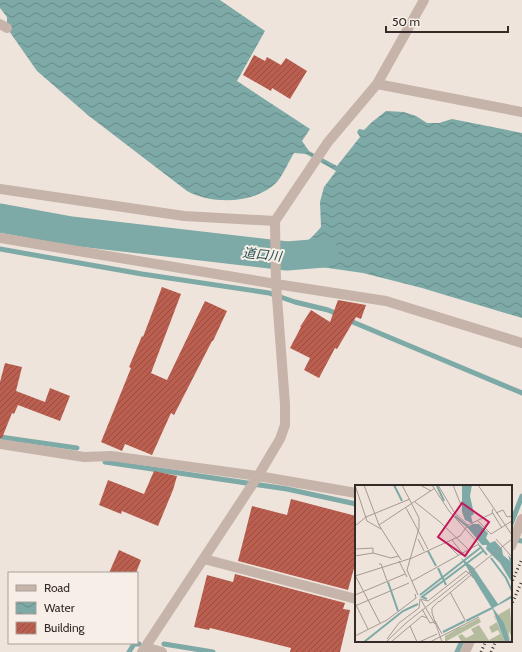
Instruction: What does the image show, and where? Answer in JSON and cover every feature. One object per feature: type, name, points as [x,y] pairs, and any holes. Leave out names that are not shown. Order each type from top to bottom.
[{"type":"street","points":[[162,652],[143,649],[255,481],[280,439],[285,425],[285,404],[277,292],[275,221],[328,142],[377,84],[424,0]]},
{"type":"street","points":[[377,84],[522,112]]},
{"type":"street","points":[[0,188],[184,216],[275,221]]},
{"type":"street","points":[[0,238],[277,292],[386,301],[522,343]]},
{"type":"street","points":[[0,444],[84,457],[111,456],[255,481],[355,493]]},
{"type":"street","points":[[512,543],[522,519]]},
{"type":"street","points":[[204,559],[355,599]]},
{"type":"street","points":[[465,652],[470,642]]},
{"type":"water","points":[[0,0],[220,0],[265,31],[237,81],[310,129],[302,141],[309,151],[337,166],[360,137],[357,132],[359,129],[364,130],[386,111],[404,112],[416,116],[427,123],[439,123],[452,119],[522,133],[522,318],[422,288],[363,273],[307,265],[292,269],[285,269],[283,247],[296,246],[305,243],[321,227],[320,202],[324,187],[336,171],[306,154],[294,153],[277,182],[257,195],[234,200],[221,200],[197,196],[187,191],[89,116],[37,71],[7,28],[7,17],[0,8]]},
{"type":"building","points":[[254,55],[265,61],[267,57],[281,65],[286,58],[307,71],[290,99],[272,88],[271,91],[243,75]]},
{"type":"building","points":[[162,287],[181,294],[151,373],[167,380],[205,301],[227,311],[174,415],[171,413],[152,455],[125,444],[122,451],[101,442],[131,368],[129,367],[142,336],[143,337]]},
{"type":"building","points":[[338,300],[366,305],[361,319],[356,317],[337,349],[335,348],[319,378],[304,370],[310,358],[290,348],[300,327],[311,310],[330,322]]},
{"type":"building","points":[[5,363],[22,367],[16,391],[45,402],[50,388],[70,396],[60,421],[18,405],[14,414],[12,413],[2,438],[0,438],[0,382]]},
{"type":"building","points":[[154,471],[177,476],[173,490],[158,526],[122,511],[121,514],[99,505],[108,480],[144,494]]},
{"type":"building","points":[[291,499],[355,516],[355,565],[348,590],[238,561],[252,506],[287,515]]},
{"type":"building","points":[[119,550],[141,560],[136,572],[109,572]]},
{"type":"building","points":[[235,574],[345,603],[343,609],[350,610],[340,652],[290,652],[291,648],[210,628],[209,630],[194,627],[207,575],[233,582]]},
{"type":"waterway","name":"道口川","points":[[0,218],[71,231],[287,256],[324,253]]},
{"type":"waterway","points":[[0,249],[142,274],[269,293],[295,302],[328,310],[340,315]]},
{"type":"waterway","points":[[348,320],[522,393]]},
{"type":"waterway","points":[[0,437],[77,448]]},
{"type":"waterway","points":[[105,462],[287,489],[355,504]]},
{"type":"waterway","points":[[512,521],[522,496]]},
{"type":"waterway","points":[[517,540],[522,541]]},
{"type":"waterway","points":[[457,652],[462,642]]},
{"type":"waterway","points":[[129,652],[134,644],[139,644]]},
{"type":"waterway","points":[[164,644],[213,652]]},
{"type":"railway","points":[[512,582],[522,559]]},
{"type":"railway","points":[[512,604],[522,581]]},
{"type":"railway","points":[[481,652],[486,642]]},
{"type":"railway","points":[[491,652],[496,642]]}]
